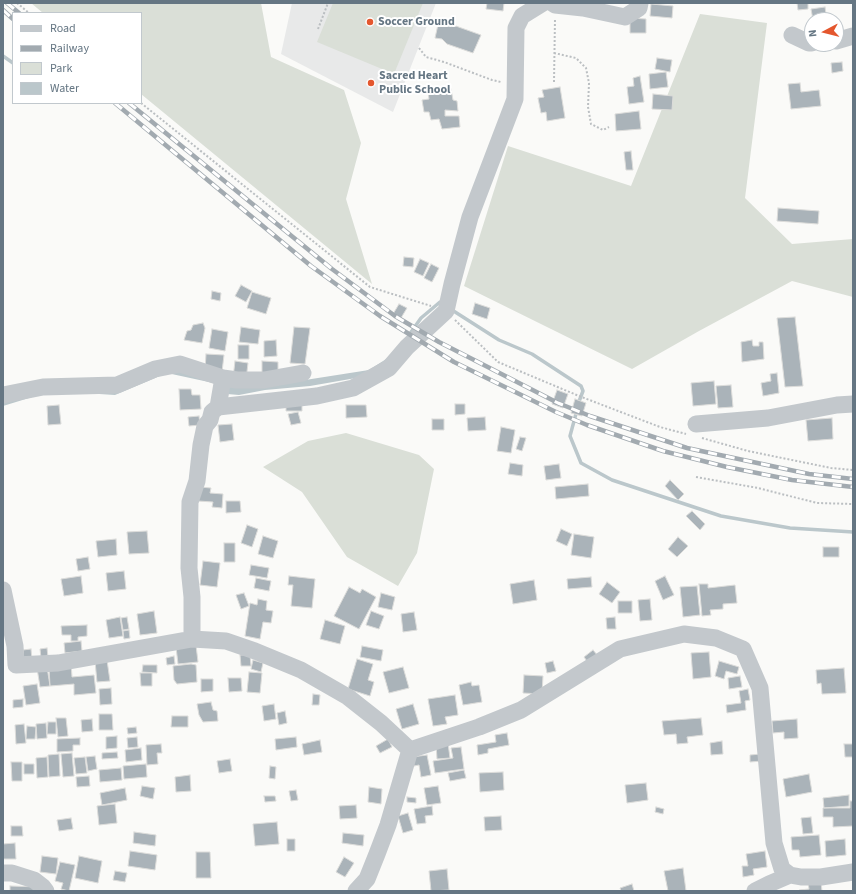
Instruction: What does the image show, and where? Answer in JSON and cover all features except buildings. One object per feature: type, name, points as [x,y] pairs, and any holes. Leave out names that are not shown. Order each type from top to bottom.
[{"type":"street","points":[[192,639],[192,597],[189,568],[190,502],[198,481],[201,445],[205,426],[210,420],[212,412],[218,407],[317,396],[352,388],[388,368],[407,347],[446,311],[470,217],[515,99],[516,28],[522,16],[550,4],[583,8],[625,17],[639,8],[640,3]]},
{"type":"street","points":[[792,35],[804,41]]},
{"type":"street","points":[[3,395],[43,387],[117,385],[155,369],[180,364],[223,378],[237,380],[264,380],[303,373]]},
{"type":"street","points":[[218,407],[223,378]]},
{"type":"street","points":[[696,433],[837,405],[853,404]]},
{"type":"street","points":[[3,590],[15,646],[10,663],[58,663],[192,639],[226,641],[301,670],[348,698],[381,723],[410,750]]},
{"type":"street","points":[[410,750],[479,727],[521,710],[620,649],[684,634],[716,638],[742,649],[760,688],[774,844],[782,869],[790,875]]},
{"type":"street","points":[[356,891],[367,879],[377,854],[388,825],[410,750]]},
{"type":"street","points":[[755,891],[790,875],[821,877],[853,872]]},
{"type":"street","points":[[3,873],[12,873],[34,880],[46,891]]},
{"type":"path","points":[[17,3],[28,12]]},
{"type":"path","points":[[318,29],[328,3]]},
{"type":"path","points":[[550,4],[554,53],[554,82]]},
{"type":"path","points":[[419,48],[426,58],[444,62],[492,80],[515,84]]},
{"type":"path","points":[[554,53],[576,58],[586,68],[590,83],[588,107],[591,124],[603,130],[609,127]]},
{"type":"path","points":[[142,104],[370,287],[446,311],[498,362],[579,396],[660,427],[696,433],[748,451],[831,468],[853,470]]},
{"type":"path","points":[[696,477],[758,488],[817,503],[853,504]]},
{"type":"shaded area","name":"Sacred Heart Public School","points":[[292,3],[436,3],[393,112],[281,54]]},
{"type":"green space","points":[[31,3],[261,3],[271,57],[344,90],[361,143],[346,199],[372,284],[142,95],[142,12],[42,12]]},
{"type":"green space","name":"Soccer Ground","points":[[333,3],[423,3],[394,74],[317,42]]},
{"type":"green space","points":[[700,14],[767,23],[745,198],[792,244],[853,239],[853,297],[792,281],[632,369],[464,286],[508,146],[631,186]]},
{"type":"green space","points":[[346,433],[419,455],[434,469],[417,553],[398,586],[347,557],[302,492],[263,467],[308,441]]},
{"type":"water","points":[[394,354],[372,373],[356,378],[310,386],[265,390],[239,395],[227,394],[218,384],[167,373],[115,395],[68,392],[42,394],[3,406],[3,398],[165,369],[286,383],[369,370]]},
{"type":"waterway","points":[[3,56],[12,62]]},
{"type":"waterway","points":[[409,335],[421,318],[440,302],[442,303]]},
{"type":"waterway","points":[[452,310],[499,340],[532,354],[581,386],[583,391],[578,404]]},
{"type":"waterway","points":[[577,410],[570,436],[581,463],[612,480],[721,516],[790,528],[853,532]]},
{"type":"railway","points":[[7,3],[18,12]]},
{"type":"railway","points":[[3,10],[12,18]]},
{"type":"railway","points":[[116,104],[311,266],[380,316],[454,362],[556,412],[587,425],[663,451],[727,467],[792,480],[853,487]]},
{"type":"railway","points":[[130,104],[332,269],[395,316],[439,342],[558,403],[590,416],[687,448],[809,474],[853,479]]},
{"type":"place","name":"Soccer Ground","points":[[370,22]]},
{"type":"place","name":"Sacred Heart Public School","points":[[371,83]]}]
